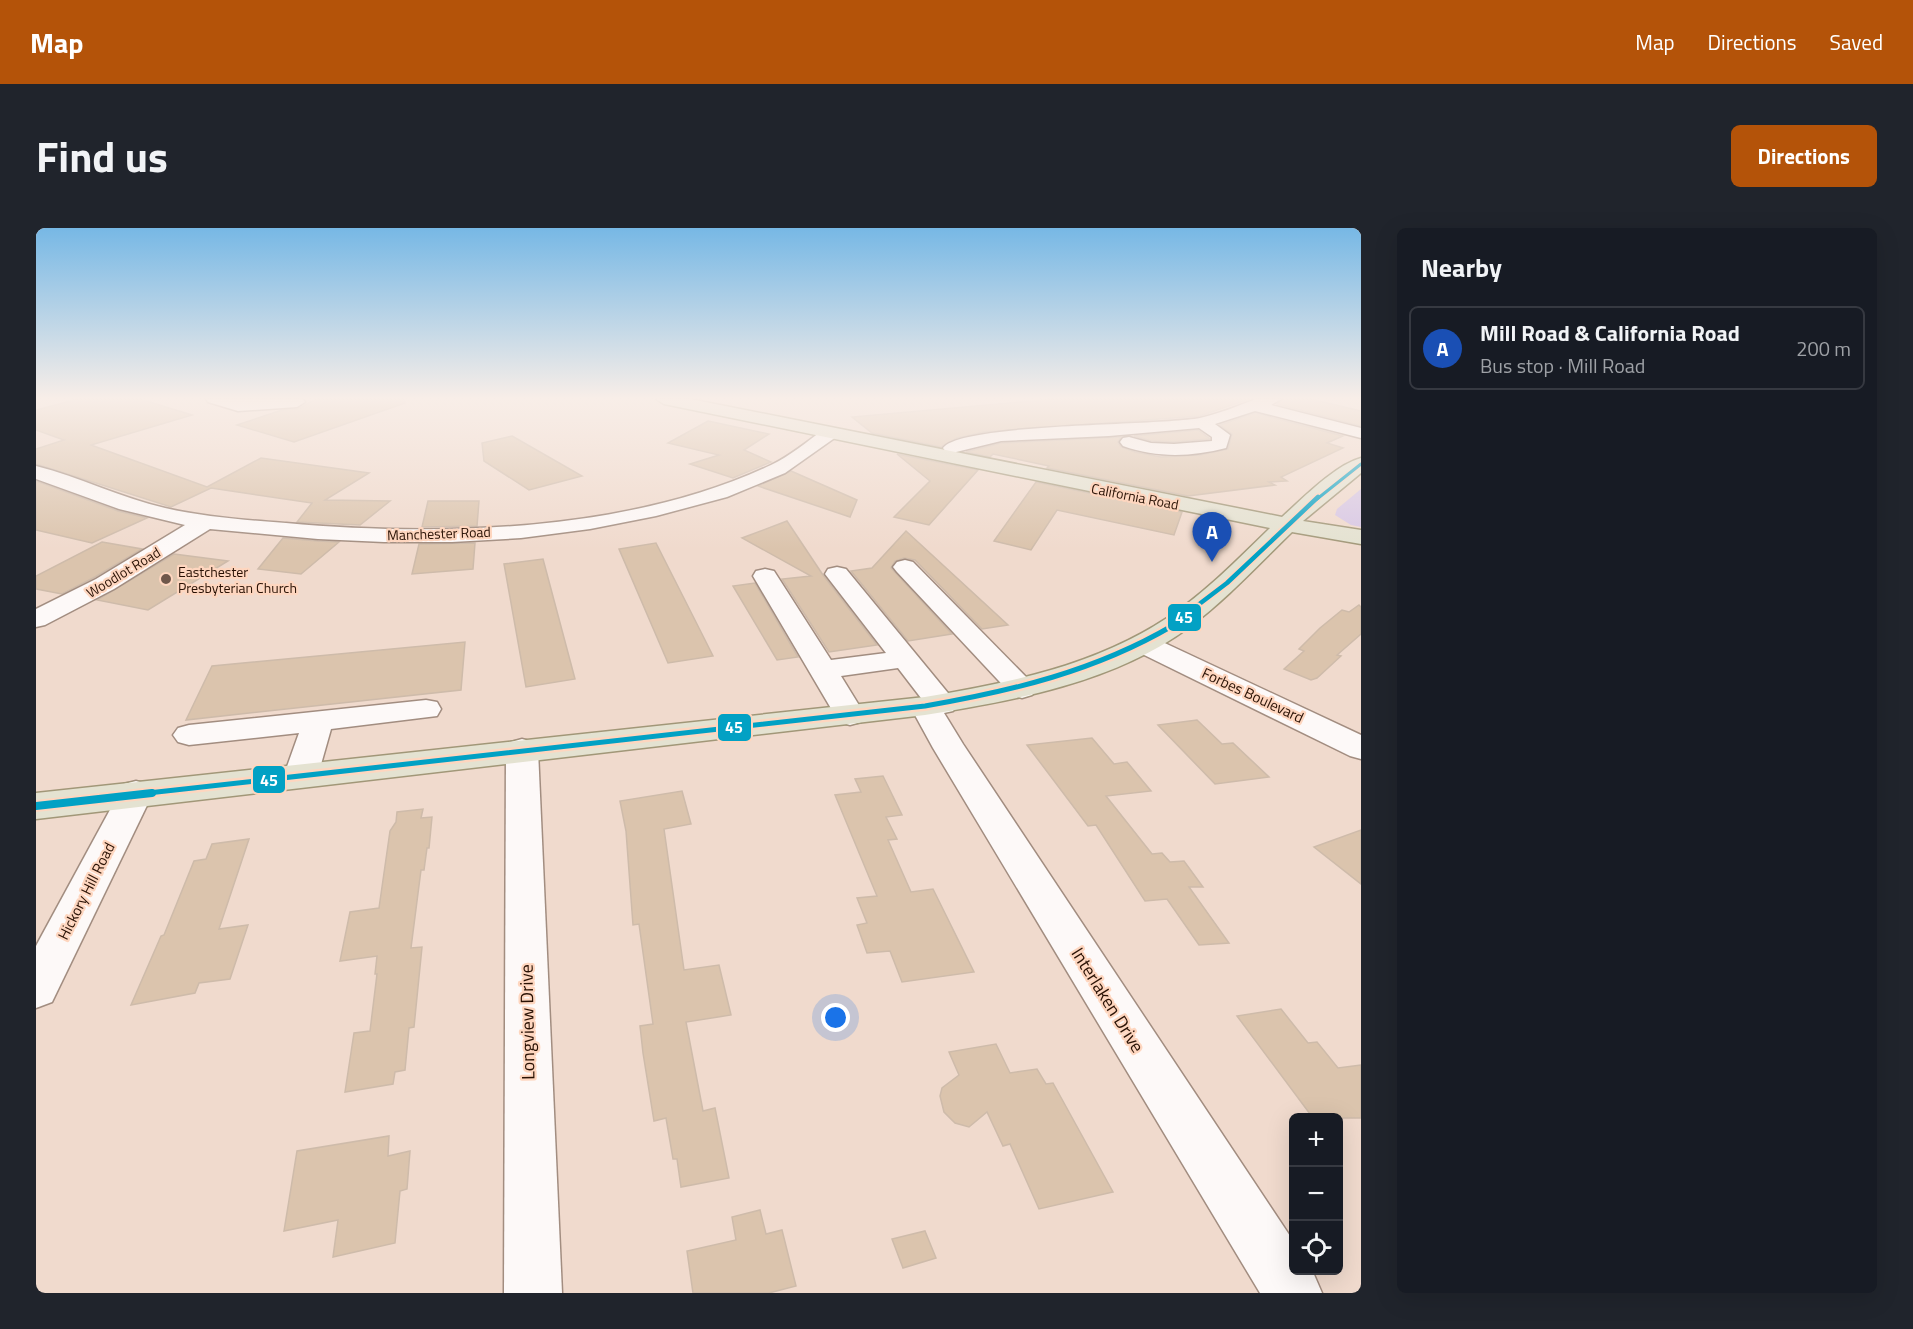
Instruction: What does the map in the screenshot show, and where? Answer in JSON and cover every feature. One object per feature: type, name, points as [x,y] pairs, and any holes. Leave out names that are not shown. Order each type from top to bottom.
[{"type":"main road","name":"California Road","points":[[907,449],[1226,514],[1361,537]]},
{"type":"main road","points":[[36,806],[850,715],[933,705],[1022,688],[1122,656],[1173,628],[1208,600],[1327,488],[1361,464]]},
{"type":"street","name":"Manchester Road","points":[[36,472],[127,505],[184,519],[316,533],[370,535],[487,532],[569,525],[665,507],[716,493],[778,468],[809,449]]},
{"type":"street","name":"Woodlot Road","points":[[36,619],[105,584],[207,521]]},
{"type":"street","points":[[905,567],[1022,688]]},
{"type":"street","name":"Interlaken Drive","points":[[837,574],[905,659],[933,705],[949,748],[1293,1293]]},
{"type":"street","points":[[765,576],[850,715]]},
{"type":"street","name":"Forbes Boulevard","points":[[1144,644],[1361,748]]},
{"type":"street","points":[[822,670],[905,659]]},
{"type":"street","points":[[189,735],[426,709]]},
{"type":"street","points":[[301,775],[319,719]]},
{"type":"street","name":"Longview Drive","points":[[522,750],[533,1293]]},
{"type":"street","name":"Hickory Hill Road","points":[[36,988],[136,794]]},
{"type":"shaded area","points":[[1361,489],[1361,527],[1351,525],[1335,515],[1337,509]]},
{"type":"building","points":[[36,449],[101,449],[207,487],[261,458],[369,473],[325,500],[390,501],[360,525],[297,522],[312,503],[211,488],[171,507],[36,464]]},
{"type":"building","points":[[483,449],[534,449],[582,476],[529,490],[484,461]]},
{"type":"building","points":[[692,449],[746,449],[744,450],[771,462],[733,478],[690,464],[719,455]]},
{"type":"building","points":[[979,449],[1126,449],[1161,457],[1200,455],[1228,449],[1342,449],[1281,477],[1287,481],[1269,482],[1275,485],[1188,496],[1047,468],[1049,466],[993,454],[990,457],[966,452]]},
{"type":"building","points":[[897,454],[978,470],[929,525],[894,517],[930,481]]},
{"type":"building","points":[[791,471],[857,500],[850,517],[758,486]]},
{"type":"building","points":[[36,481],[118,511],[147,518],[92,543],[36,530]]},
{"type":"building","points":[[1036,482],[1182,512],[1174,535],[1057,510],[1031,550],[994,541]]},
{"type":"building","points":[[428,501],[479,501],[477,526],[422,527]]},
{"type":"building","points":[[787,521],[823,575],[877,645],[829,652],[782,579],[811,576],[742,538]]},
{"type":"building","points":[[906,531],[1008,625],[982,629],[915,560],[904,558],[895,561],[891,568],[952,634],[908,641],[851,571],[872,568]]},
{"type":"building","points":[[283,538],[339,542],[301,574],[258,569]]},
{"type":"building","points":[[102,542],[142,549],[62,594],[36,589],[36,576]]},
{"type":"building","points":[[475,543],[473,569],[412,574],[419,544]]},
{"type":"building","points":[[656,543],[713,656],[668,663],[619,549]]},
{"type":"building","points":[[174,554],[228,561],[148,610],[97,600]]},
{"type":"building","points":[[543,559],[575,679],[526,687],[504,564]]},
{"type":"building","points":[[755,583],[798,657],[777,660],[733,586]]},
{"type":"building","points":[[1359,605],[1361,607],[1361,634],[1337,655],[1341,656],[1317,678],[1311,680],[1284,669],[1304,651],[1299,649],[1320,628],[1342,610],[1349,612]]},
{"type":"building","points":[[465,642],[461,690],[186,720],[212,666]]},
{"type":"building","points":[[1197,720],[1222,744],[1233,743],[1269,777],[1215,784],[1158,725]]},
{"type":"building","points":[[1092,738],[1114,764],[1127,762],[1151,791],[1106,796],[1152,854],[1162,853],[1170,862],[1184,861],[1203,887],[1189,887],[1229,943],[1199,945],[1167,899],[1145,901],[1096,825],[1088,826],[1027,745]]},
{"type":"building","points":[[883,776],[902,815],[886,817],[897,839],[888,840],[911,892],[933,889],[974,972],[902,982],[890,951],[867,953],[857,925],[867,923],[857,898],[877,896],[835,795],[861,792],[855,779]]},
{"type":"building","points":[[682,791],[691,824],[664,829],[684,970],[719,965],[731,1015],[686,1022],[703,1111],[715,1108],[729,1178],[681,1187],[677,1159],[673,1159],[666,1118],[654,1121],[643,1053],[640,1026],[653,1024],[639,924],[633,925],[626,831],[620,801]]},
{"type":"building","points":[[423,809],[421,818],[432,817],[429,848],[427,848],[424,870],[421,870],[411,948],[422,947],[414,1027],[409,1028],[405,1070],[395,1072],[393,1084],[345,1092],[354,1033],[370,1031],[377,974],[375,974],[377,956],[340,961],[350,912],[379,908],[390,831],[396,822],[397,812]]},
{"type":"building","points":[[1361,830],[1361,884],[1314,847]]},
{"type":"building","points":[[249,839],[219,929],[248,925],[230,979],[199,983],[195,993],[131,1005],[161,936],[164,935],[194,861],[206,859],[212,844]]},
{"type":"building","points":[[1281,1009],[1308,1043],[1317,1042],[1338,1068],[1361,1065],[1361,1118],[1343,1118],[1343,1113],[1309,1113],[1237,1016]]},
{"type":"building","points":[[996,1044],[1010,1073],[1037,1069],[1046,1084],[1053,1083],[1113,1192],[1039,1209],[1010,1144],[1003,1146],[987,1112],[969,1127],[955,1123],[944,1112],[940,1096],[942,1088],[959,1075],[949,1052]]},
{"type":"building","points":[[389,1136],[388,1156],[410,1151],[407,1189],[400,1191],[395,1243],[333,1257],[338,1220],[284,1231],[297,1151]]},
{"type":"building","points":[[760,1210],[766,1234],[782,1230],[796,1286],[769,1293],[693,1293],[687,1251],[736,1240],[732,1217]]},
{"type":"building","points":[[925,1231],[936,1258],[903,1268],[892,1239]]},
{"type":"transit line","name":"45","points":[[36,806],[925,706],[1038,683],[1109,658],[1177,623],[1208,600],[1320,496],[1361,464]]},
{"type":"place","name":"Mill Road & California Road","points":[[1212,562]]},
{"type":"place","name":"Eastchester Presbyterian Church","points":[[166,579]]}]
